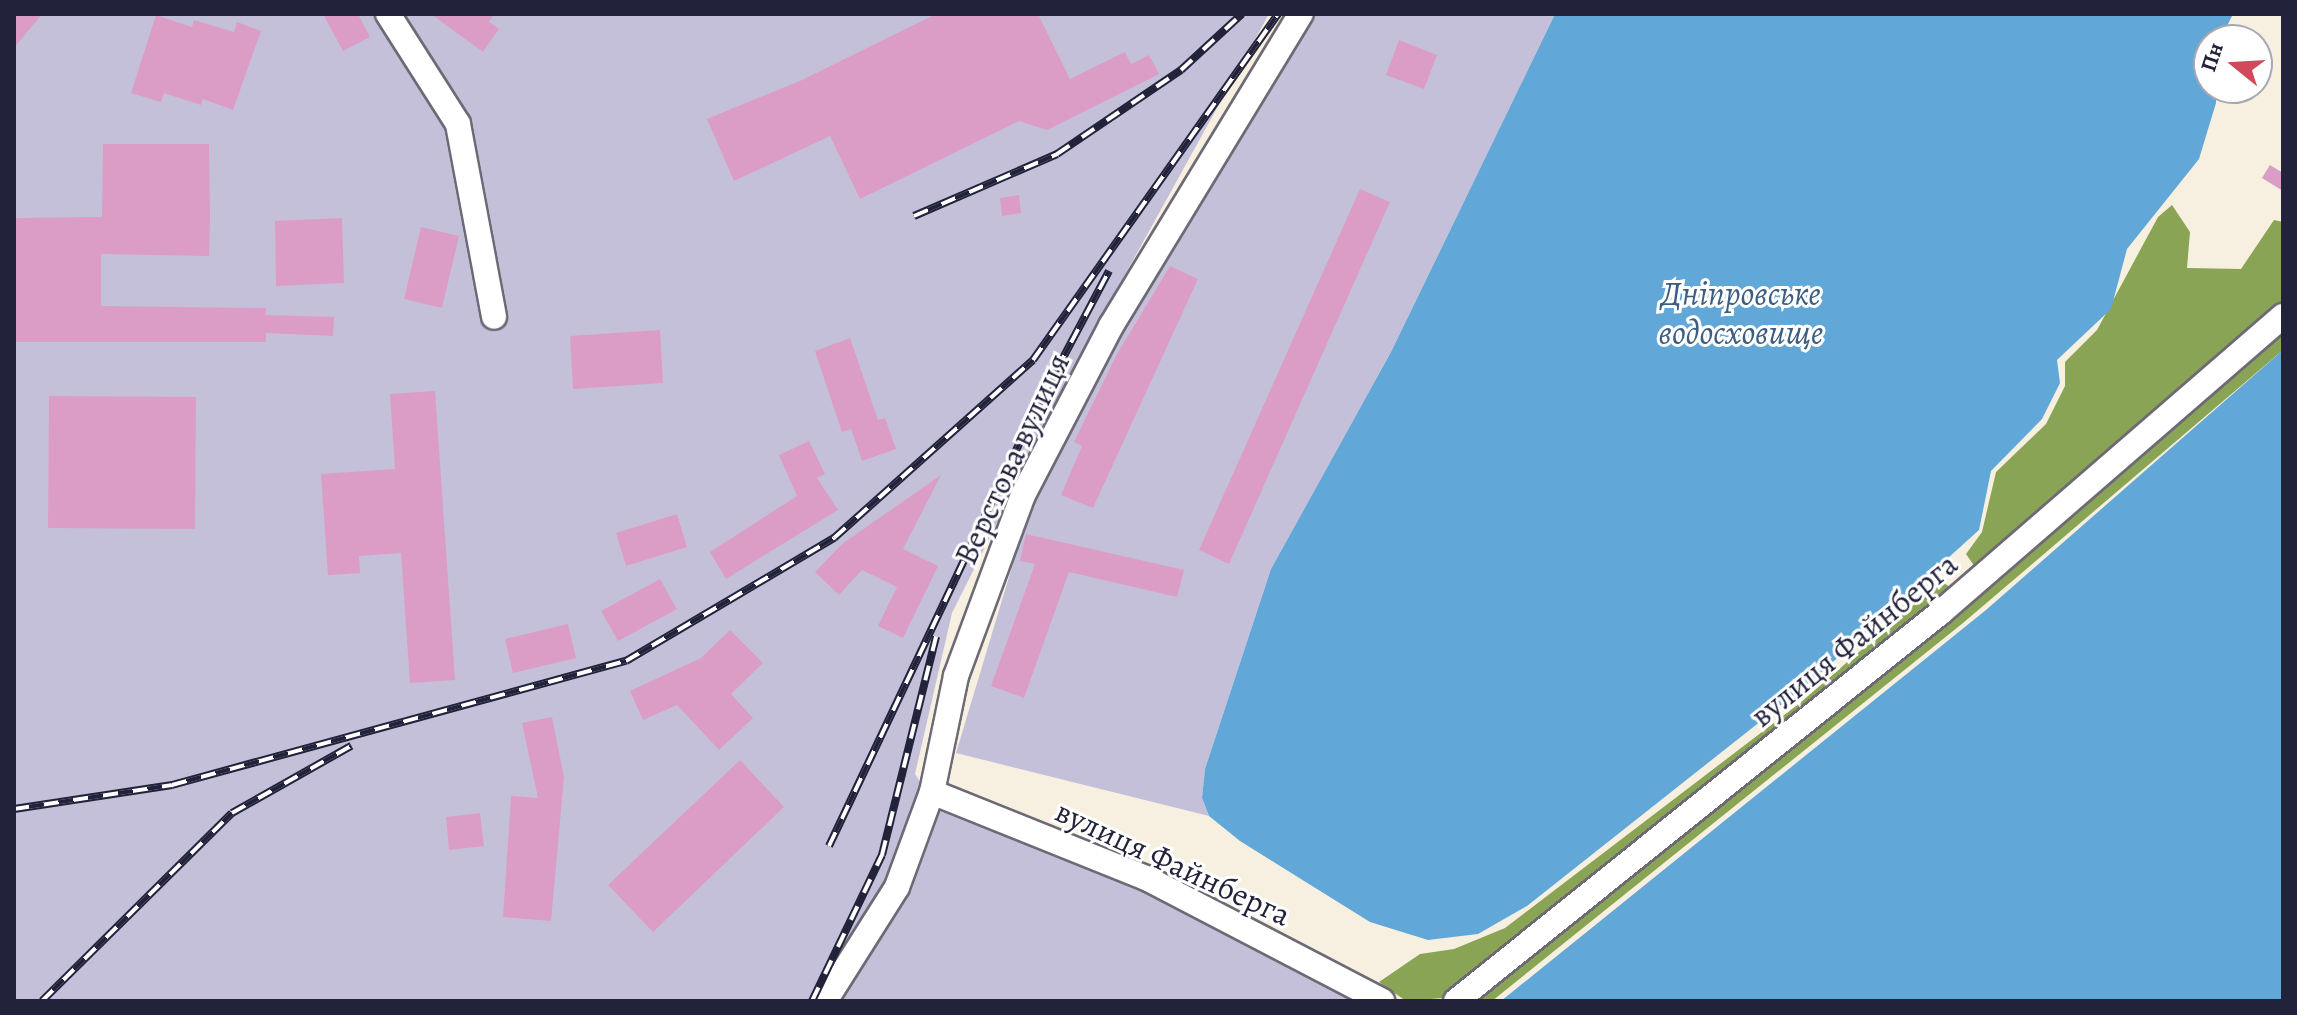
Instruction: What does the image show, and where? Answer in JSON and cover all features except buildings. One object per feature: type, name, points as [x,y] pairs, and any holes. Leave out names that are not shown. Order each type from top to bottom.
[{"type":"street","points":[[388,14],[458,124],[494,317]]},
{"type":"street","name":"Верстова вулиця","points":[[825,1001],[897,887],[932,792],[956,676],[1023,495],[1111,326],[1301,14]]},
{"type":"street","name":"вулиця Файнберга","points":[[1456,1001],[1940,613],[2283,316]]},
{"type":"street","name":"вулиця Файнберга","points":[[932,792],[1148,879],[1382,1001]]},
{"type":"shaded area","points":[[14,14],[1269,14],[1084,349],[952,613],[915,774],[939,811],[1138,886],[1364,1001],[14,1001]]},
{"type":"shaded area","points":[[1315,14],[1555,14],[1391,352],[1271,569],[1205,769],[1202,798],[1209,816],[956,753],[1027,517],[1112,352]]},
{"type":"green space","points":[[2172,205],[2190,232],[2187,268],[2241,269],[2274,220],[2283,222],[2283,303],[1977,570],[1966,554],[1982,532],[1996,472],[2046,424],[2065,386],[2065,362],[2097,330],[2158,217]]},
{"type":"green space","points":[[2283,326],[2283,350],[1963,623],[1492,1001],[1462,1001]]},
{"type":"green space","points":[[1941,581],[1950,587],[1930,609],[1443,998],[1406,1001],[1379,982],[1420,954],[1454,949],[1505,928],[1800,703]]},
{"type":"water","name":"Дніпровське водосховище","points":[[1555,14],[2233,14],[2228,24],[2193,24],[2193,104],[2216,104],[2199,159],[2127,249],[2111,309],[2057,360],[2060,383],[2042,419],[1991,471],[1979,530],[1814,679],[1527,906],[1478,934],[1428,940],[1370,922],[1240,841],[1209,816],[1202,798],[1205,769],[1271,569],[1391,352]]},
{"type":"water","points":[[2283,350],[2283,1001],[1501,1001],[1986,610]]},
{"type":"railway","points":[[914,216],[1057,154],[1181,70],[1242,14]]},
{"type":"railway","points":[[14,809],[172,785],[626,661],[834,538],[1033,360],[1278,14]]},
{"type":"railway","points":[[829,846],[1029,422],[1109,271]]},
{"type":"railway","points":[[812,1001],[882,855],[936,637]]},
{"type":"railway","points":[[42,1001],[232,813],[351,746]]}]
